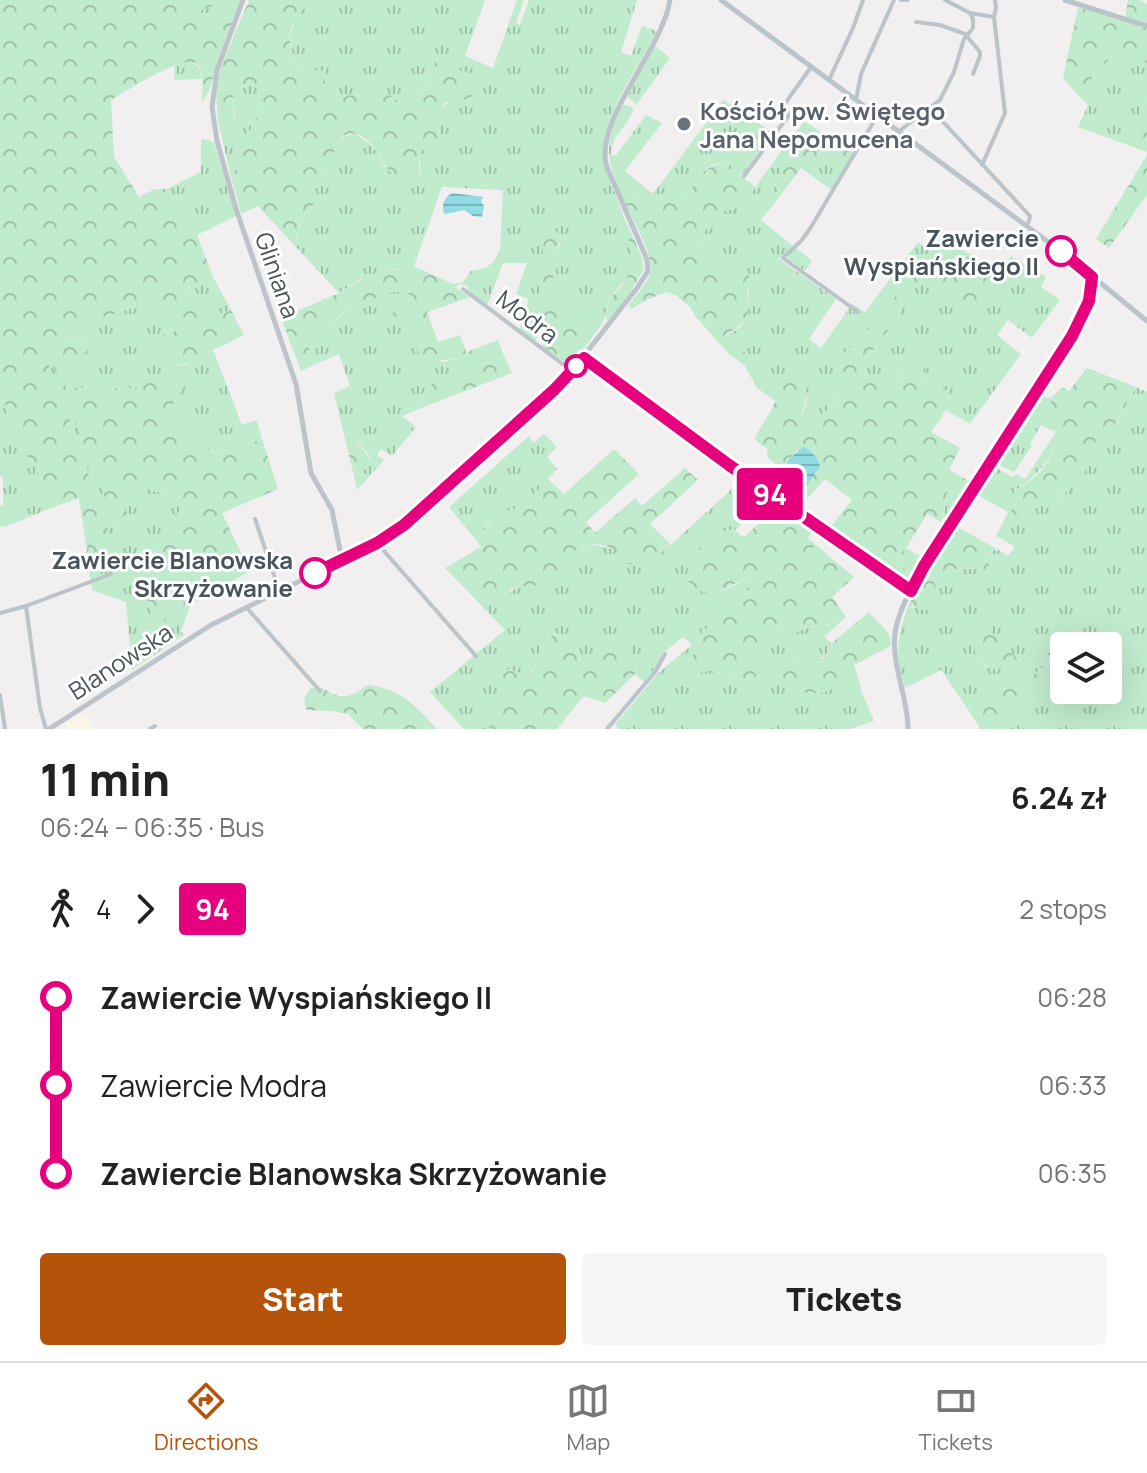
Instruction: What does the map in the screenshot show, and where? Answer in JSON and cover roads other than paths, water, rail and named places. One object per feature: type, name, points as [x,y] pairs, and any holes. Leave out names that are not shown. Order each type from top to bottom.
[{"type":"street","name":"Gliniana","points":[[243,0],[215,80],[212,107],[217,141],[236,209],[296,384],[311,473],[332,510],[342,560]]},
{"type":"street","name":"Blanowska","points":[[48,729],[202,630],[377,543],[406,523],[554,390],[584,358],[648,271],[645,255],[609,173],[605,156],[617,112],[665,19],[670,0]]},
{"type":"street","points":[[721,0],[1070,258],[1147,321]]},
{"type":"street","points":[[829,80],[863,0]]},
{"type":"street","points":[[856,100],[861,74],[894,0]]},
{"type":"street","points":[[901,0],[908,0]]},
{"type":"street","points":[[945,0],[970,13],[994,17]]},
{"type":"street","points":[[982,165],[1004,116],[995,0]]},
{"type":"street","points":[[1065,0],[1147,26]]},
{"type":"street","points":[[898,132],[940,100],[967,35],[974,26],[970,13]]},
{"type":"street","points":[[916,22],[940,25],[967,35],[980,52],[973,74]]},
{"type":"street","points":[[744,176],[789,115],[784,105],[811,67]]},
{"type":"street","points":[[932,107],[1030,216],[1026,226]]},
{"type":"street","points":[[858,312],[783,258],[811,227],[877,116]]},
{"type":"street","points":[[908,729],[907,707],[895,659],[897,623],[932,554],[1076,328],[1089,301],[1092,277]]},
{"type":"street","name":"Modra","points":[[463,289],[572,371]]},
{"type":"street","points":[[584,358],[729,465],[911,591]]},
{"type":"street","points":[[255,519],[279,590]]},
{"type":"street","points":[[377,543],[476,656]]},
{"type":"street","points":[[0,613],[111,574]]},
{"type":"street","points":[[26,606],[40,708],[48,729]]},
{"type":"street","points":[[245,606],[320,691]]},
{"type":"street","points":[[607,729],[655,672],[665,654]]},
{"type":"street","points":[[0,695],[5,729]]},
{"type":"street","points":[[59,722],[64,729]]},
{"type":"street","points":[[150,729],[155,726]]},
{"type":"water","points":[[452,193],[483,197],[482,217],[464,210],[444,213],[444,201]]},
{"type":"water","points":[[803,447],[814,455],[820,466],[804,490],[785,467]]},
{"type":"place","name":"Kościół pw. Świętego Jana Nepomucena","points":[[684,124]]},
{"type":"place","name":"Zawiercie Wyspiańskiego II","points":[[1061,251]]},
{"type":"place","name":"Zawiercie Blanowska Skrzyżowanie","points":[[315,573]]}]
